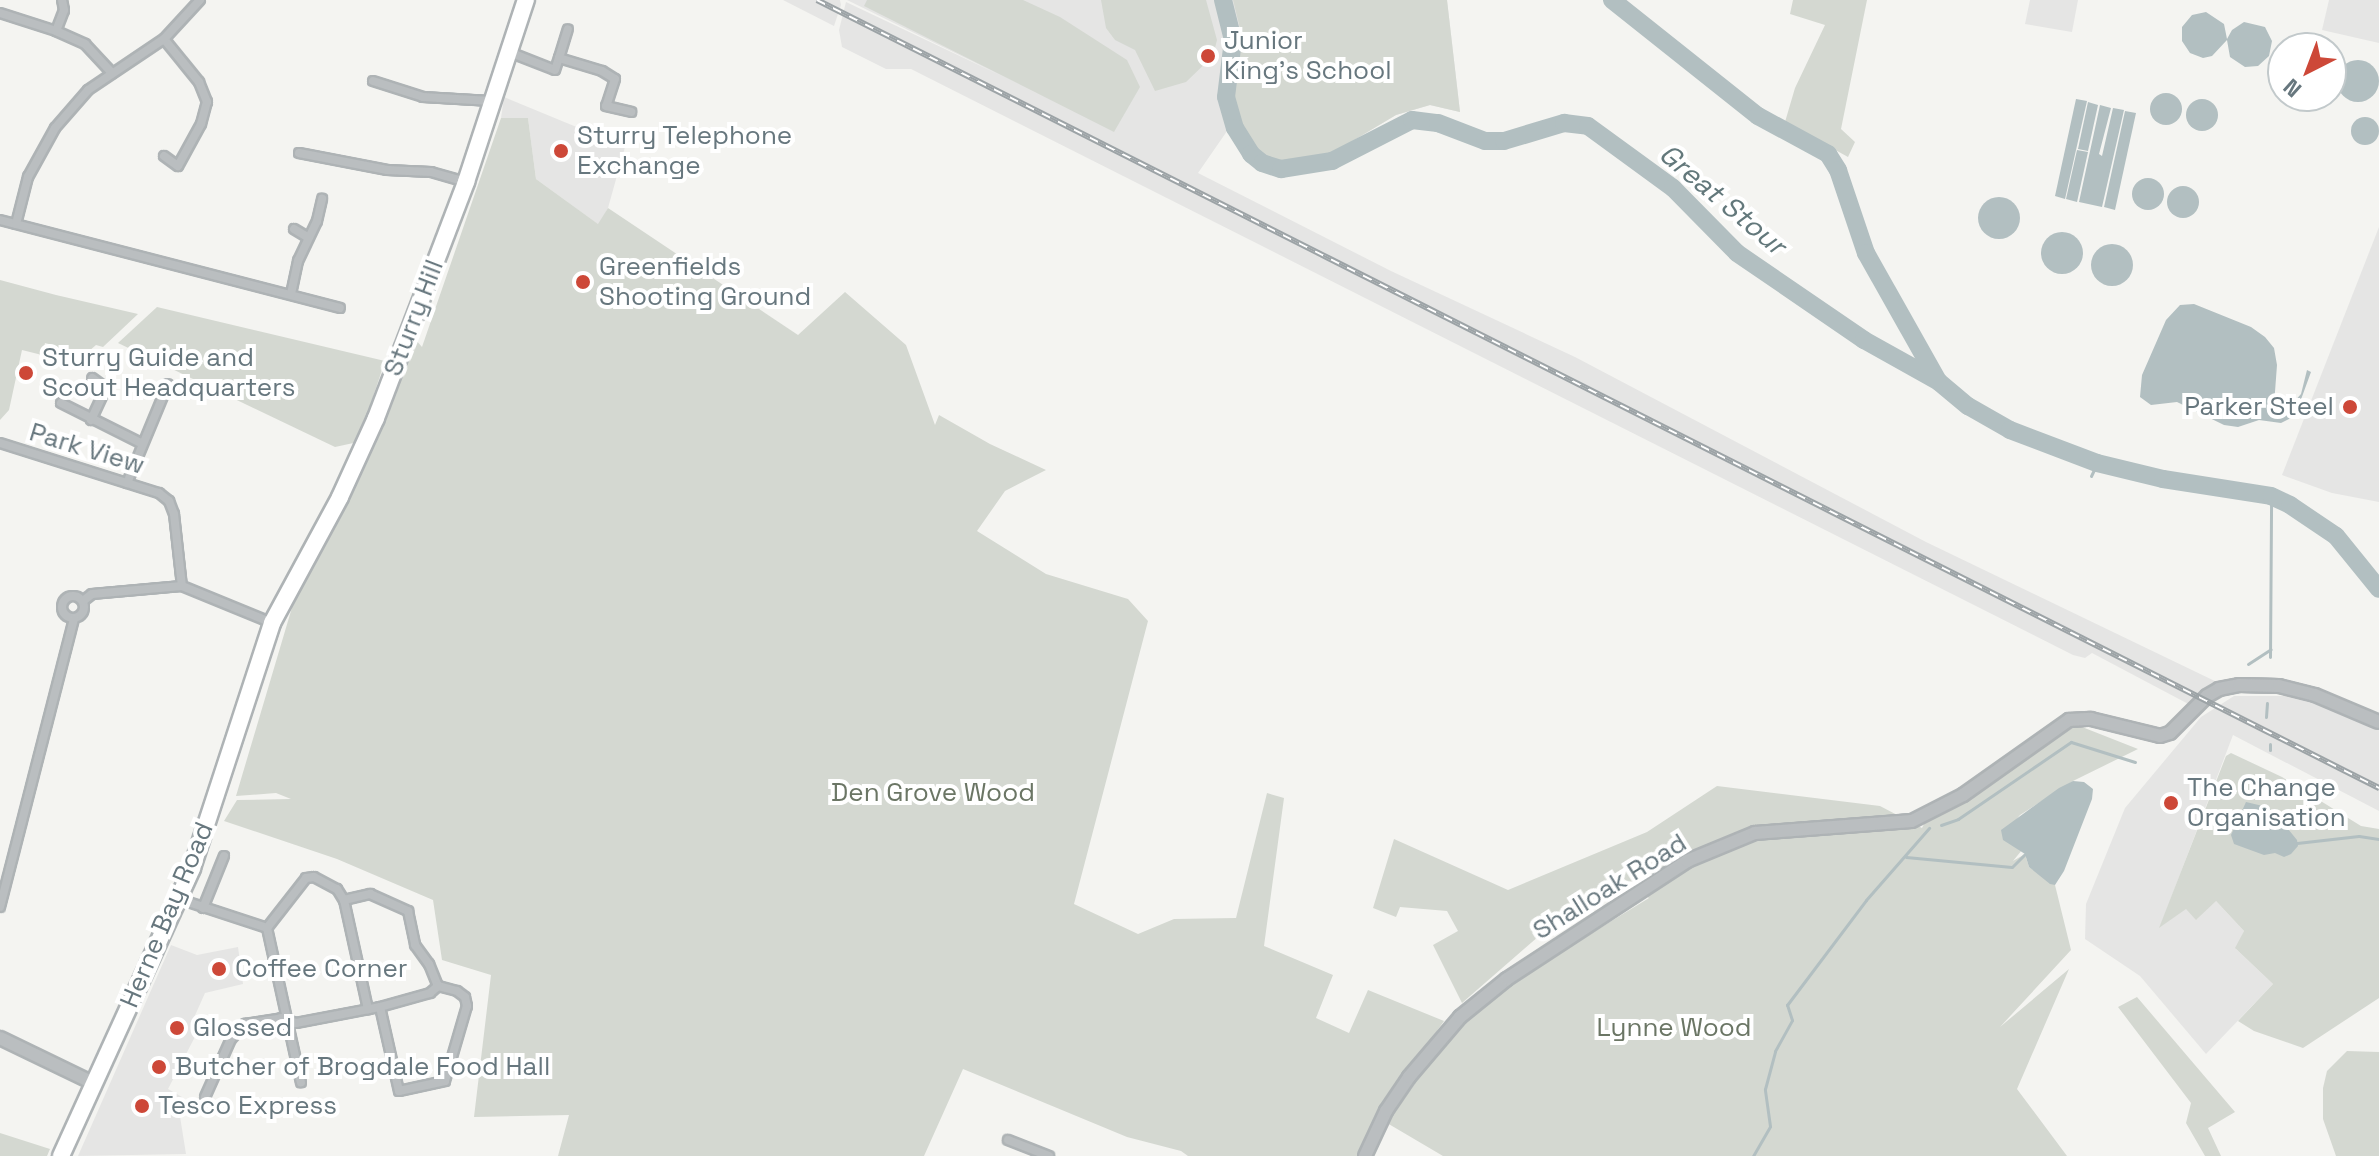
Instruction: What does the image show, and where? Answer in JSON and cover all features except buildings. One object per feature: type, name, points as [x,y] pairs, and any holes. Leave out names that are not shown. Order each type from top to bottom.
[{"type":"main road","name":"Sturry Hill","points":[[272,623],[360,454],[466,182],[526,0]]},
{"type":"main road","name":"Herne Bay Road","points":[[61,1156],[179,899],[272,623]]},
{"type":"street","points":[[56,31],[64,10],[62,0]]},
{"type":"street","points":[[16,224],[28,177],[55,128],[88,90],[164,39],[200,0]]},
{"type":"street","points":[[0,13],[85,44],[112,73]]},
{"type":"street","points":[[551,83],[568,29]]},
{"type":"street","points":[[164,39],[199,82],[207,102],[201,124],[178,166],[164,156]]},
{"type":"street","points":[[508,51],[555,70]]},
{"type":"street","points":[[559,58],[602,71],[615,79],[606,106],[631,112]]},
{"type":"street","points":[[373,81],[423,97],[491,101]]},
{"type":"street","points":[[299,153],[387,170],[431,172],[466,182]]},
{"type":"street","points":[[291,294],[298,261],[322,199]]},
{"type":"street","points":[[0,220],[340,308]]},
{"type":"street","points":[[294,229],[309,238]]},
{"type":"street","points":[[164,275],[168,263]]},
{"type":"street","points":[[91,420],[106,388],[92,378]]},
{"type":"street","points":[[127,483],[168,384]]},
{"type":"street","points":[[61,403],[141,443]]},
{"type":"street","name":"Park View","points":[[0,443],[159,493],[169,501],[174,514],[182,586]]},
{"type":"street","points":[[83,601],[92,594],[182,586],[272,623]]},
{"type":"street","points":[[74,618],[64,613],[63,603],[70,596],[83,601]]},
{"type":"street","points":[[0,907],[74,618],[83,612],[83,601]]},
{"type":"street","name":"Shalloak Road","points":[[1365,1156],[1386,1111],[1425,1055],[1460,1017],[1507,979],[1687,861],[1755,833],[1912,821],[1963,795],[2069,720],[2091,719],[2160,736],[2170,733],[2207,696],[2219,689],[2239,685],[2279,686],[2315,695],[2379,722]]},
{"type":"street","points":[[203,908],[224,856]]},
{"type":"street","points":[[267,928],[306,878],[326,882],[337,889],[344,900],[368,1009]]},
{"type":"street","points":[[344,900],[370,894],[408,911],[415,945],[429,964],[438,986]]},
{"type":"street","points":[[179,899],[267,928]]},
{"type":"street","points":[[267,928],[301,1082]]},
{"type":"street","points":[[205,1097],[240,1027],[281,1018],[296,1023],[380,1007],[430,993],[438,986]]},
{"type":"street","points":[[380,1007],[399,1091],[449,1078],[467,1006],[465,997],[457,991],[438,986]]},
{"type":"street","points":[[0,1038],[93,1083]]},
{"type":"street","points":[[1008,1140],[1049,1156]]},
{"type":"shaded area","points":[[783,0],[840,0],[841,5],[834,26]]},
{"type":"shaded area","points":[[847,0],[1447,0],[1460,112],[1430,105],[1396,115],[1329,155],[1281,163],[1255,152],[1234,121],[1198,173],[1391,271],[1575,357],[1926,542],[2221,684],[2194,707],[2092,653],[2085,658],[2073,655],[911,69],[886,69],[842,47],[839,30],[846,2],[1002,76]]},
{"type":"shaded area","points":[[2030,0],[2078,0],[2072,32],[2025,24]]},
{"type":"shaded area","points":[[2329,0],[2379,0],[2379,43],[2347,36],[2347,32],[2322,30]]},
{"type":"shaded area","points":[[2206,12],[2224,24],[2227,39],[2232,30],[2244,22],[2265,27],[2267,58],[2258,66],[2245,67],[2230,57],[2227,40],[2212,56],[2203,58],[2190,53],[2182,41],[2182,27],[2192,15]]},
{"type":"shaded area","points":[[2366,61],[2378,73],[2378,89],[2373,96],[2358,102],[2347,99],[2347,63]]},
{"type":"shaded area","points":[[2166,93],[2177,98],[2182,109],[2177,120],[2166,125],[2155,120],[2150,109],[2155,98]]},
{"type":"shaded area","points":[[504,97],[625,147],[608,208],[599,225],[536,179],[528,118],[501,118]]},
{"type":"shaded area","points":[[2076,99],[2087,101],[2065,199],[2055,196]]},
{"type":"shaded area","points":[[2202,99],[2213,104],[2218,115],[2213,126],[2202,131],[2191,126],[2186,115],[2191,104]]},
{"type":"shaded area","points":[[2088,102],[2098,105],[2088,151],[2078,149]]},
{"type":"shaded area","points":[[2100,105],[2111,108],[2099,154],[2102,156],[2113,108],[2124,110],[2102,207],[2079,202]]},
{"type":"shaded area","points":[[2125,111],[2136,113],[2115,210],[2104,207]]},
{"type":"shaded area","points":[[2365,117],[2375,121],[2379,131],[2375,141],[2365,145],[2355,141],[2351,131],[2355,121]]},
{"type":"shaded area","points":[[2077,150],[2088,152],[2077,202],[2066,199]]},
{"type":"shaded area","points":[[2148,178],[2159,183],[2164,194],[2159,205],[2148,210],[2137,205],[2132,194],[2137,183]]},
{"type":"shaded area","points":[[2183,186],[2194,191],[2199,202],[2194,213],[2183,218],[2172,213],[2167,202],[2172,191]]},
{"type":"shaded area","points":[[1999,197],[2014,203],[2020,218],[2014,233],[1999,239],[1984,233],[1978,218],[1984,203]]},
{"type":"shaded area","points":[[2379,227],[2379,502],[2332,493],[2282,475]]},
{"type":"shaded area","points":[[2062,232],[2077,238],[2083,253],[2077,268],[2062,274],[2047,268],[2041,253],[2047,238]]},
{"type":"shaded area","points":[[2112,244],[2127,250],[2133,265],[2127,280],[2112,286],[2097,280],[2091,265],[2097,250]]},
{"type":"shaded area","points":[[2194,304],[2251,327],[2274,348],[2277,365],[2274,405],[2293,403],[2301,394],[2307,370],[2311,372],[2295,416],[2281,423],[2259,420],[2238,427],[2224,425],[2177,402],[2151,405],[2140,397],[2142,375],[2166,320],[2180,305]]},
{"type":"shaded area","points":[[2234,696],[2288,696],[2339,710],[2379,728],[2379,811],[2233,735],[2160,927],[2186,908],[2197,919],[2215,900],[2244,931],[2236,949],[2273,984],[2206,1054],[2140,976],[2085,939],[2086,904],[2125,808],[2201,717]]},
{"type":"shaded area","points":[[2073,781],[2084,782],[2093,789],[2092,799],[2064,871],[2055,885],[2050,884],[2029,867],[2025,854],[2003,840],[2001,830],[2059,788]]},
{"type":"shaded area","points":[[2246,802],[2267,807],[2276,814],[2297,840],[2298,846],[2291,854],[2284,857],[2275,853],[2264,855],[2234,844],[2231,835]]},
{"type":"shaded area","points":[[171,945],[197,955],[238,947],[243,984],[205,993],[193,1020],[199,1029],[168,1089],[182,1097],[178,1104],[186,1154],[78,1156]]},
{"type":"green space","points":[[867,0],[1023,0],[1060,17],[1127,60],[1140,87],[1114,132],[864,6]]},
{"type":"green space","points":[[1101,0],[1206,0],[1217,40],[1213,56],[1186,82],[1155,91],[1135,50],[1115,40],[1106,28]]},
{"type":"green space","points":[[1233,0],[1447,0],[1460,112],[1430,105],[1396,115],[1329,155],[1300,162],[1270,161],[1255,152],[1234,120],[1233,79],[1243,41]]},
{"type":"green space","points":[[1793,0],[1867,0],[1841,129],[1855,142],[1848,157],[1785,122],[1795,88],[1825,25],[1790,14]]},
{"type":"green space","name":"Den Grove Wood","points":[[501,118],[528,118],[536,179],[598,224],[608,208],[798,335],[845,292],[906,345],[935,425],[939,415],[990,444],[1046,470],[1005,491],[977,531],[1046,574],[1128,599],[1148,621],[1074,904],[1138,934],[1174,919],[1236,918],[1267,793],[1284,798],[1264,946],[1333,975],[1316,1018],[1349,1033],[1368,990],[1444,1021],[1378,1113],[1358,1156],[1188,1156],[1181,1151],[1127,1137],[963,1069],[924,1156],[558,1156],[569,1115],[474,1117],[491,975],[442,960],[433,900],[337,859],[224,821],[237,800],[291,799],[276,793],[236,796],[296,594],[415,339],[422,347]]},
{"type":"green space","points":[[0,280],[138,314],[103,347],[96,345],[73,365],[56,346],[45,343],[42,355],[22,350],[9,410],[0,420]]},
{"type":"green space","points":[[157,307],[385,361],[358,442],[335,447],[118,343]]},
{"type":"green space","name":"Lynne Wood","points":[[2077,725],[2138,749],[2073,781],[2020,815],[2011,826],[2022,850],[2013,861],[2025,854],[2029,867],[2055,885],[2071,950],[2000,1027],[2069,969],[2017,1089],[2067,1156],[1443,1156],[1387,1123],[1444,1042],[1504,987],[1649,898],[1623,878],[1539,936],[1462,1003],[1433,945],[1458,931],[1447,911],[1400,907],[1396,917],[1373,908],[1394,839],[1508,890],[1647,832],[1717,786],[1880,806],[1922,828],[1925,822]]},
{"type":"green space","points":[[2231,753],[2282,777],[2361,826],[2379,829],[2379,998],[2303,1048],[2254,1031],[2238,1021],[2273,984],[2235,948],[2244,931],[2216,901],[2196,920],[2186,909],[2159,928],[2226,756]]},
{"type":"green space","points":[[2137,997],[2235,1112],[2208,1128],[2221,1156],[2205,1156],[2186,1123],[2191,1103],[2118,1007]]},
{"type":"green space","points":[[2347,1051],[2379,1052],[2379,1156],[2336,1156],[2323,1119],[2323,1088],[2327,1071]]},
{"type":"green space","points":[[0,1133],[50,1149],[47,1156],[0,1156]]},
{"type":"waterway","name":"Great Stour","points":[[1223,0],[1233,40],[1226,97],[1235,128],[1251,154],[1262,163],[1281,169],[1332,161],[1412,120],[1438,123],[1485,141],[1504,141],[1564,123],[1588,126],[1673,188],[1737,253],[1864,340],[1939,382],[1968,406],[2010,430],[2097,463],[2163,479],[2271,496],[2336,536],[2379,589]]},
{"type":"waterway","name":"Great Stour","points":[[1612,0],[1758,116],[1828,154],[1838,170],[1866,253],[1937,379]]},
{"type":"waterway","points":[[2091,476],[2097,463]]},
{"type":"waterway","points":[[2270,657],[2271,496]]},
{"type":"waterway","points":[[2248,664],[2271,649]]},
{"type":"waterway","points":[[2266,717],[2267,703]]},
{"type":"waterway","points":[[1941,825],[1958,819],[2071,742],[2135,762]]},
{"type":"waterway","points":[[2270,744],[2270,750]]},
{"type":"waterway","points":[[1753,1156],[1770,1126],[1765,1089],[1775,1051],[1792,1020],[1787,1005],[1866,900],[1929,828]]},
{"type":"waterway","points":[[2297,843],[2359,836],[2379,839]]},
{"type":"waterway","points":[[1906,857],[2012,867],[2025,854]]},
{"type":"railway","points":[[817,0],[2379,788]]},
{"type":"place","name":"Junior King's School","points":[[1208,56]]},
{"type":"place","name":"Sturry Telephone Exchange","points":[[561,151]]},
{"type":"place","name":"Greenfields Shooting Ground","points":[[583,282]]},
{"type":"place","name":"Sturry Guide and Scout Headquarters","points":[[26,373]]},
{"type":"place","name":"Parker Steel","points":[[2350,407]]},
{"type":"place","name":"The Change Organisation","points":[[2171,803]]},
{"type":"place","name":"Coffee Corner","points":[[219,969]]},
{"type":"place","name":"Glossed","points":[[177,1028]]},
{"type":"place","name":"Butcher of Brogdale Food Hall","points":[[159,1067]]},
{"type":"place","name":"Tesco Express","points":[[142,1106]]}]
